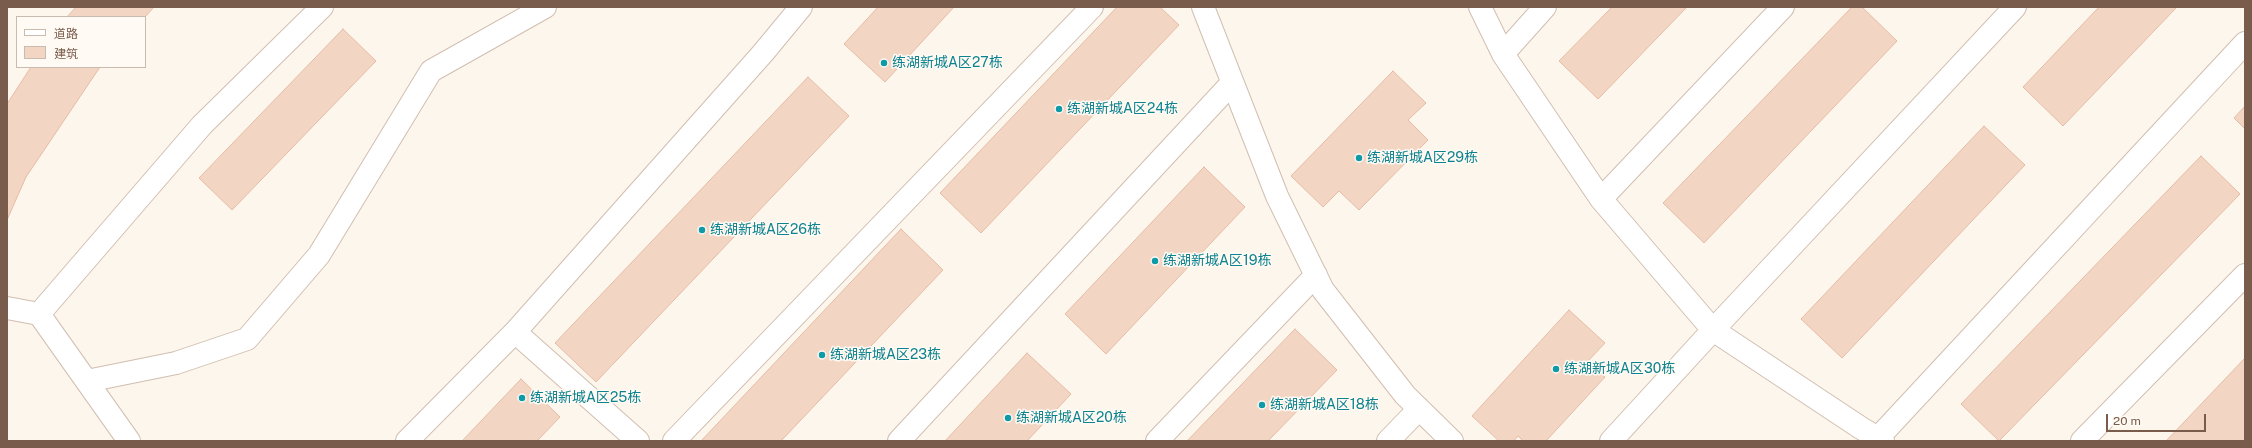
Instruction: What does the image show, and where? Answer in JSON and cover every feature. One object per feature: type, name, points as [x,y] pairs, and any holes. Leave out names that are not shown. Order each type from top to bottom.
[{"type":"street","points":[[39,314],[202,125],[322,7]]},
{"type":"street","points":[[87,381],[176,363],[247,340],[319,255],[431,71],[545,7]]},
{"type":"street","points":[[407,441],[515,332],[763,53],[801,7]]},
{"type":"street","points":[[674,441],[1092,7]]},
{"type":"street","points":[[1203,7],[1277,196],[1323,290],[1405,395],[1452,441]]},
{"type":"street","points":[[1480,7],[1503,54],[1601,199],[1713,330],[1881,439],[2245,43]]},
{"type":"street","points":[[1503,54],[1545,7]]},
{"type":"street","points":[[1601,199],[1783,7]]},
{"type":"street","points":[[1611,441],[2015,7]]},
{"type":"street","points":[[899,441],[1232,83]]},
{"type":"street","points":[[1157,441],[1316,275]]},
{"type":"street","points":[[2082,441],[2245,276]]},
{"type":"street","points":[[7,308],[39,314],[129,441]]},
{"type":"street","points":[[515,332],[638,441]]},
{"type":"street","points":[[1388,441],[1419,409]]},
{"type":"building","points":[[76,7],[154,7],[146,16],[68,16]]},
{"type":"building","name":"练湖新城A区27栋","points":[[878,7],[954,7],[885,82],[844,44]]},
{"type":"building","name":"练湖新城A区24栋","points":[[1117,7],[1160,7],[1179,25],[981,233],[940,193]]},
{"type":"building","points":[[1612,7],[1687,7],[1598,99],[1559,61]]},
{"type":"building","points":[[1852,7],[1862,7],[1897,41],[1704,243],[1663,203]]},
{"type":"building","points":[[2099,7],[2177,7],[2063,126],[2023,87]]},
{"type":"building","points":[[343,29],[376,61],[232,210],[199,178]]},
{"type":"building","points":[[30,68],[99,68],[26,177],[7,220],[7,104]]},
{"type":"building","name":"练湖新城A区29栋","points":[[1393,71],[1426,103],[1408,120],[1428,140],[1359,210],[1339,191],[1323,207],[1291,176]]},
{"type":"building","name":"练湖新城A区26栋","points":[[808,77],[849,116],[596,382],[555,343]]},
{"type":"building","points":[[2245,106],[2245,129],[2234,118]]},
{"type":"building","points":[[1984,126],[2025,165],[1842,358],[1801,319]]},
{"type":"building","points":[[2201,156],[2240,194],[1999,441],[1961,404]]},
{"type":"building","name":"练湖新城A区19栋","points":[[1204,167],[1245,207],[1106,354],[1065,314]]},
{"type":"building","name":"练湖新城A区23栋","points":[[901,229],[943,270],[781,441],[701,441]]},
{"type":"building","name":"练湖新城A区30栋","points":[[1569,310],[1605,343],[1588,361],[1605,377],[1546,441],[1523,441],[1518,436],[1514,441],[1499,441],[1472,416]]},
{"type":"building","name":"练湖新城A区18栋","points":[[1295,329],[1337,370],[1268,441],[1187,441]]},
{"type":"building","name":"练湖新城A区20栋","points":[[1027,353],[1071,394],[1027,441],[945,441]]},
{"type":"building","points":[[2245,358],[2245,441],[2166,441]]},
{"type":"building","name":"练湖新城A区25栋","points":[[521,379],[560,417],[537,441],[462,441]]},
{"type":"place","name":"练湖新城A区27栋","points":[[884,63]]},
{"type":"place","name":"练湖新城A区24栋","points":[[1059,109]]},
{"type":"place","name":"练湖新城A区29栋","points":[[1359,158]]},
{"type":"place","name":"练湖新城A区26栋","points":[[702,230]]},
{"type":"place","name":"练湖新城A区19栋","points":[[1155,261]]},
{"type":"place","name":"练湖新城A区23栋","points":[[822,355]]},
{"type":"place","name":"练湖新城A区30栋","points":[[1556,369]]},
{"type":"place","name":"练湖新城A区25栋","points":[[522,398]]},
{"type":"place","name":"练湖新城A区18栋","points":[[1262,405]]},
{"type":"place","name":"练湖新城A区20栋","points":[[1008,418]]}]
